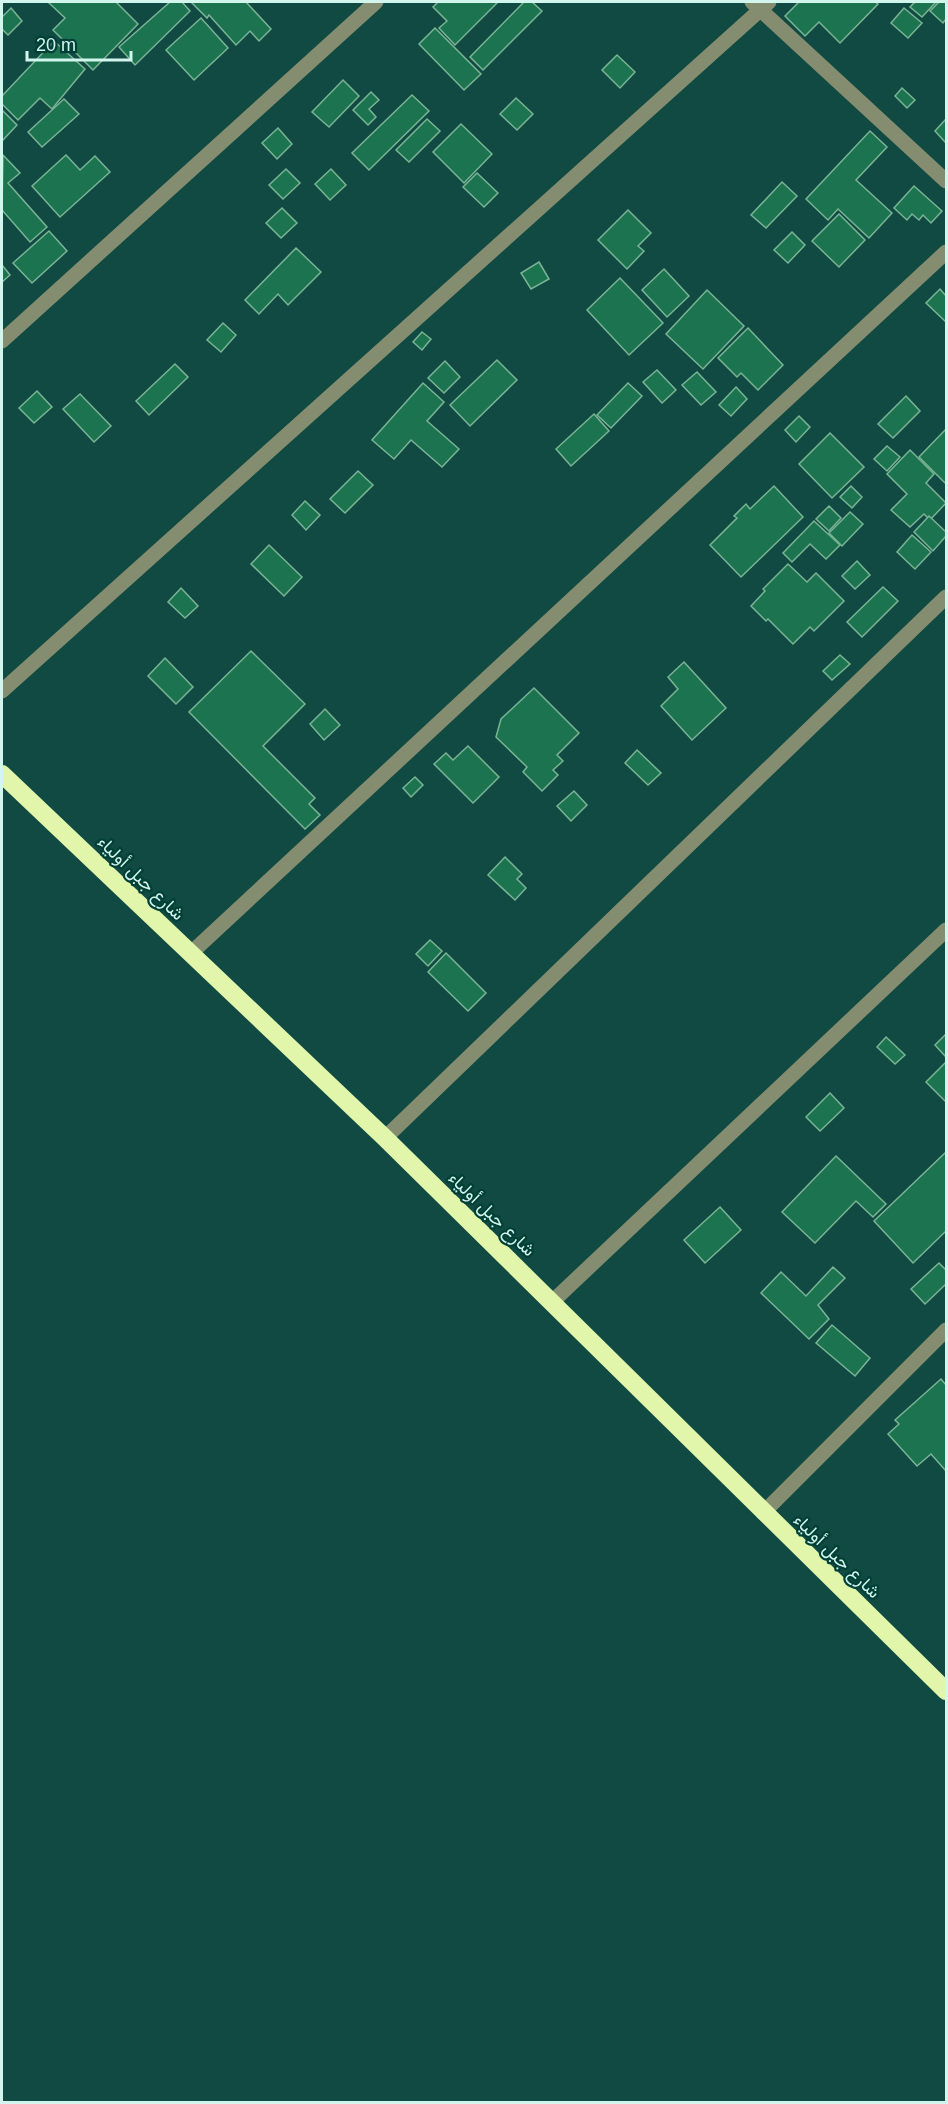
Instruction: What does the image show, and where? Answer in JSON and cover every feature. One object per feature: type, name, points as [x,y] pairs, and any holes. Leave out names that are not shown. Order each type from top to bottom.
[{"type":"highway","name":"شارع جبل أولياء","points":[[2,774],[385,1138],[946,1691]]},
{"type":"street","points":[[2,341],[376,2]]},
{"type":"street","points":[[2,691],[761,4],[946,181]]},
{"type":"street","points":[[190,954],[946,252]]},
{"type":"street","points":[[385,1138],[946,597]]},
{"type":"street","points":[[552,1302],[946,930]]},
{"type":"street","points":[[763,1513],[946,1330]]},
{"type":"building","points":[[48,2],[116,2],[138,24],[93,70],[53,30],[65,18]]},
{"type":"building","points":[[170,2],[182,2],[190,11],[135,65],[119,47]]},
{"type":"building","points":[[191,2],[246,2],[271,29],[259,41],[250,31],[236,45],[209,15],[207,18]]},
{"type":"building","points":[[438,2],[497,3],[455,45],[439,28],[447,21],[433,7]]},
{"type":"building","points":[[524,2],[532,2],[542,11],[483,70],[470,57]]},
{"type":"building","points":[[799,2],[875,2],[878,4],[840,43],[819,22],[805,36],[785,16]]},
{"type":"building","points":[[915,2],[936,2],[922,17],[910,7]]},
{"type":"building","points":[[939,2],[946,2],[946,19],[943,23],[930,11]]},
{"type":"building","points":[[11,8],[22,21],[8,35],[2,29],[2,17]]},
{"type":"building","points":[[904,8],[922,23],[908,38],[891,23]]},
{"type":"building","points":[[201,18],[228,48],[194,80],[166,50]]},
{"type":"building","points":[[435,28],[481,74],[464,90],[419,44]]},
{"type":"building","points":[[54,41],[85,69],[52,109],[40,98],[18,120],[2,104],[2,96]]},
{"type":"building","points":[[617,55],[635,72],[620,88],[602,70]]},
{"type":"building","points":[[343,80],[359,96],[329,127],[312,112]]},
{"type":"building","points":[[902,88],[915,100],[907,108],[895,96]]},
{"type":"building","points":[[371,92],[379,100],[369,109],[376,117],[368,125],[353,110]]},
{"type":"building","points":[[412,95],[429,111],[369,170],[352,153]]},
{"type":"building","points":[[516,98],[533,114],[517,130],[500,114]]},
{"type":"building","points":[[64,99],[79,114],[42,147],[28,132]]},
{"type":"building","points":[[2,110],[17,125],[2,141]]},
{"type":"building","points":[[427,119],[440,131],[409,162],[396,150]]},
{"type":"building","points":[[946,119],[946,143],[935,131]]},
{"type":"building","points":[[461,124],[492,154],[464,183],[433,152]]},
{"type":"building","points":[[278,128],[292,144],[277,159],[262,143]]},
{"type":"building","points":[[870,131],[887,147],[856,180],[892,213],[869,238],[838,209],[828,220],[806,199]]},
{"type":"building","points":[[3,155],[20,173],[8,183],[47,227],[30,242],[2,210]]},
{"type":"building","points":[[66,155],[80,170],[95,156],[110,172],[60,217],[32,186]]},
{"type":"building","points":[[286,169],[300,183],[283,199],[269,185]]},
{"type":"building","points":[[331,169],[346,185],[330,200],[315,184]]},
{"type":"building","points":[[477,173],[498,193],[484,207],[463,187]]},
{"type":"building","points":[[782,182],[797,196],[766,228],[751,215]]},
{"type":"building","points":[[914,186],[942,211],[931,223],[923,215],[919,220],[912,214],[907,220],[894,208]]},
{"type":"building","points":[[282,208],[297,223],[281,238],[266,223]]},
{"type":"building","points":[[628,210],[651,233],[638,246],[644,251],[627,269],[598,240]]},
{"type":"building","points":[[839,214],[865,240],[839,267],[812,241]]},
{"type":"building","points":[[49,231],[67,251],[32,283],[13,263]]},
{"type":"building","points":[[792,232],[805,245],[788,263],[774,250]]},
{"type":"building","points":[[296,248],[321,272],[288,305],[278,294],[259,314],[245,300]]},
{"type":"building","points":[[539,262],[549,279],[531,289],[521,273]]},
{"type":"building","points":[[2,265],[10,275],[2,282]]},
{"type":"building","points":[[664,269],[689,296],[667,317],[642,290]]},
{"type":"building","points":[[620,278],[663,323],[629,355],[587,310]]},
{"type":"building","points":[[940,289],[946,296],[946,322],[926,303]]},
{"type":"building","points":[[707,290],[744,326],[703,369],[666,334]]},
{"type":"building","points":[[223,323],[236,335],[221,352],[207,340]]},
{"type":"building","points":[[748,328],[783,365],[758,390],[741,373],[737,377],[718,358]]},
{"type":"building","points":[[422,332],[431,339],[422,350],[413,342]]},
{"type":"building","points":[[497,360],[517,380],[470,426],[450,405]]},
{"type":"building","points":[[445,361],[460,377],[444,393],[428,378]]},
{"type":"building","points":[[175,364],[188,377],[149,415],[136,401]]},
{"type":"building","points":[[657,370],[676,390],[662,403],[643,382]]},
{"type":"building","points":[[697,372],[716,392],[701,405],[682,385]]},
{"type":"building","points":[[423,383],[444,402],[427,421],[459,449],[442,467],[411,440],[394,459],[372,440]]},
{"type":"building","points":[[628,383],[642,396],[611,428],[597,415]]},
{"type":"building","points":[[736,387],[747,399],[731,416],[719,405]]},
{"type":"building","points":[[37,391],[52,407],[34,423],[19,408]]},
{"type":"building","points":[[80,394],[111,426],[94,442],[63,409]]},
{"type":"building","points":[[906,396],[920,411],[893,438],[878,424]]},
{"type":"building","points":[[594,414],[609,431],[571,466],[556,449]]},
{"type":"building","points":[[799,416],[810,427],[796,442],[785,430]]},
{"type":"building","points":[[946,429],[946,482],[945,483],[919,457]]},
{"type":"building","points":[[830,433],[864,467],[832,498],[799,464]]},
{"type":"building","points":[[887,446],[900,457],[887,471],[874,459]]},
{"type":"building","points":[[910,450],[934,474],[926,483],[946,503],[930,520],[924,514],[910,527],[891,510],[907,494],[887,474]]},
{"type":"building","points":[[358,471],[373,485],[345,513],[330,499]]},
{"type":"building","points":[[774,486],[803,517],[741,577],[710,545],[737,518],[734,516],[746,504],[750,509]]},
{"type":"building","points":[[851,486],[862,497],[852,508],[840,497]]},
{"type":"building","points":[[305,501],[320,515],[306,530],[292,515]]},
{"type":"building","points":[[829,506],[841,518],[829,531],[816,519]]},
{"type":"building","points":[[850,512],[863,524],[842,546],[829,533]]},
{"type":"building","points":[[929,516],[946,532],[946,536],[933,551],[914,532]]},
{"type":"building","points":[[814,521],[840,545],[826,559],[810,544],[792,562],[783,553]]},
{"type":"building","points":[[912,535],[931,552],[915,569],[897,552]]},
{"type":"building","points":[[269,545],[302,577],[284,596],[251,564]]},
{"type":"building","points":[[857,561],[870,575],[855,589],[842,576]]},
{"type":"building","points":[[788,564],[807,582],[816,573],[844,601],[814,631],[810,627],[793,644],[751,606],[765,591],[763,589]]},
{"type":"building","points":[[883,587],[898,601],[862,637],[847,622]]},
{"type":"building","points":[[181,588],[198,606],[185,618],[168,602]]},
{"type":"building","points":[[251,651],[305,704],[263,746],[315,798],[309,804],[320,815],[305,829],[189,712]]},
{"type":"building","points":[[840,655],[850,664],[832,680],[823,671]]},
{"type":"building","points":[[165,658],[193,687],[176,704],[148,676]]},
{"type":"building","points":[[684,662],[726,708],[692,740],[661,706],[678,689],[668,677]]},
{"type":"building","points":[[534,688],[579,733],[557,755],[563,761],[553,770],[558,775],[542,791],[523,772],[527,767],[496,737],[501,719]]},
{"type":"building","points":[[325,709],[340,725],[324,740],[310,724]]},
{"type":"building","points":[[468,746],[499,777],[473,803],[434,764],[446,753],[453,760]]},
{"type":"building","points":[[637,750],[661,773],[648,785],[625,763]]},
{"type":"building","points":[[415,777],[423,785],[411,797],[403,788]]},
{"type":"building","points":[[574,791],[587,805],[571,821],[557,806]]},
{"type":"building","points":[[505,857],[522,874],[517,879],[526,888],[515,900],[488,875]]},
{"type":"building","points":[[430,940],[442,951],[428,966],[416,954]]},
{"type":"building","points":[[446,953],[486,993],[468,1011],[428,972]]},
{"type":"building","points":[[946,1034],[946,1057],[935,1045]]},
{"type":"building","points":[[886,1037],[905,1055],[895,1064],[877,1047]]},
{"type":"building","points":[[946,1062],[946,1102],[926,1082]]},
{"type":"building","points":[[830,1093],[844,1108],[820,1131],[806,1117]]},
{"type":"building","points":[[946,1152],[946,1231],[913,1263],[874,1221]]},
{"type":"building","points":[[836,1156],[886,1204],[873,1217],[856,1201],[815,1243],[782,1212]]},
{"type":"building","points":[[720,1207],[741,1230],[705,1263],[684,1240]]},
{"type":"building","points":[[939,1263],[946,1270],[946,1284],[925,1304],[911,1289]]},
{"type":"building","points":[[833,1267],[845,1278],[818,1305],[829,1319],[809,1339],[761,1293],[781,1272],[806,1296]]},
{"type":"building","points":[[832,1325],[870,1358],[855,1376],[816,1343]]},
{"type":"building","points":[[941,1379],[946,1385],[946,1471],[931,1454],[917,1466],[888,1434],[899,1424],[895,1420]]}]
